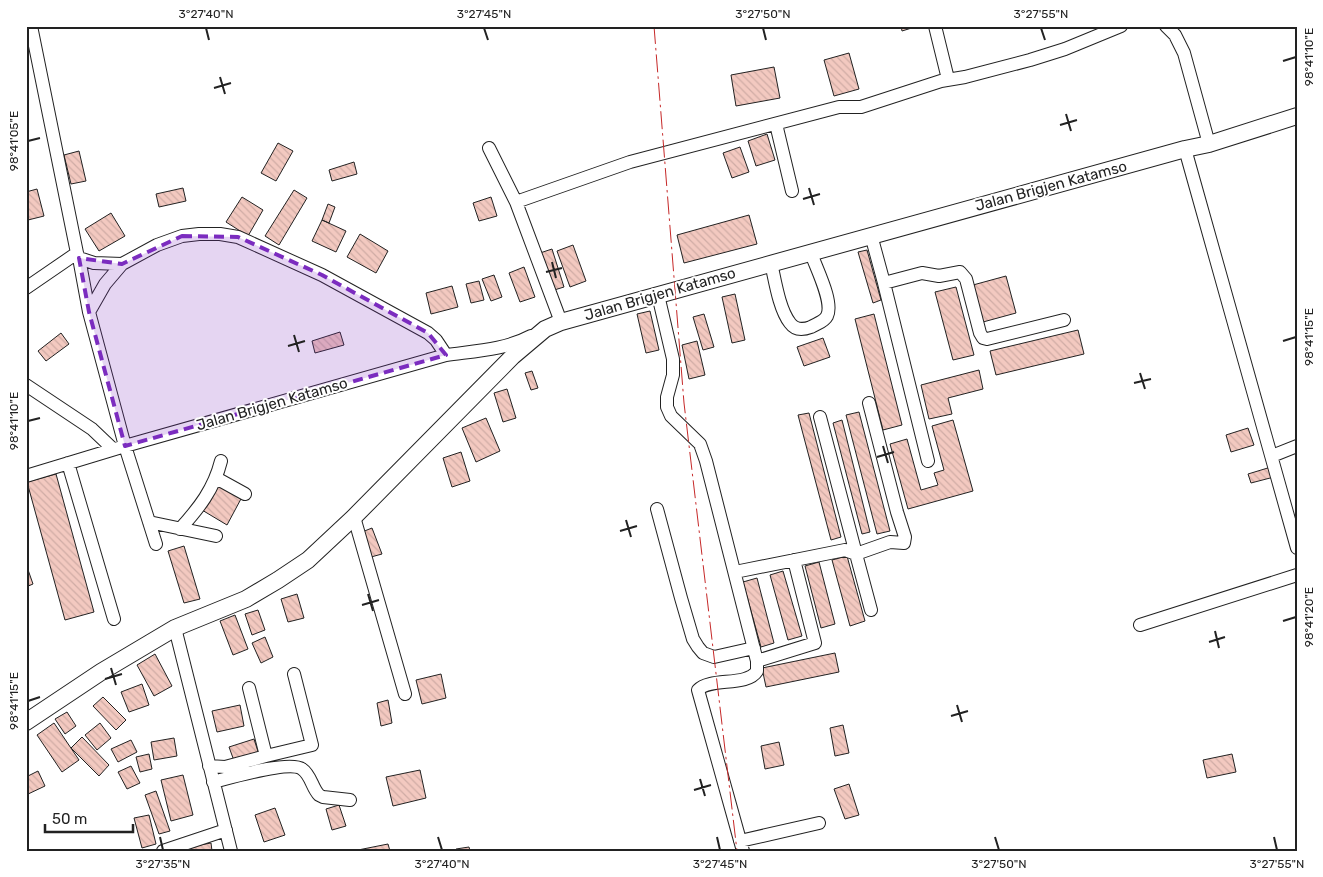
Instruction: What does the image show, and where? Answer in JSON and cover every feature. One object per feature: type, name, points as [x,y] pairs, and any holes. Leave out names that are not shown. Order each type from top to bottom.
[{"type":"main road","name":"Jalan Brigjen Katamso","points":[[545,329],[561,322],[870,235],[1209,144],[1297,116]]},
{"type":"main road","points":[[26,722],[101,672],[175,628],[246,599],[308,560],[354,517],[513,356],[545,329]]},
{"type":"street","points":[[30,26],[119,448],[156,544]]},
{"type":"street","points":[[935,26],[948,79]]},
{"type":"street","points":[[516,202],[630,162],[839,107],[866,106],[948,79],[965,77],[1039,57],[1121,26]]},
{"type":"street","points":[[1166,26],[1175,36],[1184,53],[1209,144]]},
{"type":"street","points":[[776,124],[792,191]]},
{"type":"street","points":[[489,148],[516,202],[561,322]]},
{"type":"street","points":[[1185,149],[1297,548]]},
{"type":"street","points":[[89,312],[105,284],[122,264],[157,245],[182,236],[220,234],[238,237],[322,276],[428,333],[436,340],[446,355]]},
{"type":"street","points":[[870,235],[884,283],[928,461]]},
{"type":"street","points":[[771,263],[785,315],[793,326],[803,329],[822,321],[826,318],[829,310],[829,302],[811,253]]},
{"type":"street","points":[[78,255],[94,263],[122,264]]},
{"type":"street","points":[[26,288],[78,255]]},
{"type":"street","points":[[884,283],[922,273],[939,276],[960,272],[966,278],[977,326],[983,338],[987,339],[1064,320]]},
{"type":"street","points":[[658,295],[673,358],[673,374],[667,397],[667,407],[671,416],[700,444],[704,453],[755,654],[757,671],[751,677],[702,686],[698,690],[742,846],[819,823]]},
{"type":"street","name":"Jalan Brigjen Katamso","points":[[26,476],[446,355],[494,349],[523,340],[545,329]]},
{"type":"street","points":[[26,386],[119,448]]},
{"type":"street","points":[[735,572],[845,550],[856,554],[890,542],[904,543],[905,536],[869,402]]},
{"type":"street","points":[[820,417],[871,610]]},
{"type":"street","points":[[1272,456],[1297,446]]},
{"type":"street","points":[[180,528],[203,503],[216,478],[221,461]]},
{"type":"street","points":[[68,463],[114,619]]},
{"type":"street","points":[[216,478],[245,494]]},
{"type":"street","points":[[658,508],[693,639],[704,653],[714,657],[755,654],[815,643],[794,560]]},
{"type":"street","points":[[354,517],[405,694]]},
{"type":"street","points":[[149,522],[216,536]]},
{"type":"street","points":[[1140,625],[1297,574]]},
{"type":"street","points":[[175,628],[231,851]]},
{"type":"street","points":[[209,766],[225,768],[312,745],[294,674]]},
{"type":"street","points":[[249,688],[266,756]]},
{"type":"street","points":[[213,782],[284,766],[298,767],[305,772],[319,795],[350,800]]},
{"type":"street","points":[[163,851],[226,830]]},
{"type":"highlighted area","points":[[182,236],[238,237],[322,275],[428,333],[446,355],[125,446],[89,312],[79,258],[122,264]]},
{"type":"building","points":[[901,26],[918,26],[902,31]]},
{"type":"building","points":[[849,53],[859,89],[834,96],[824,60]]},
{"type":"building","points":[[774,67],[780,98],[736,106],[731,75]]},
{"type":"building","points":[[767,134],[775,160],[756,166],[748,141]]},
{"type":"building","points":[[278,143],[293,151],[276,181],[261,173]]},
{"type":"building","points":[[740,147],[749,172],[732,178],[723,153]]},
{"type":"building","points":[[79,151],[86,181],[71,184],[64,155]]},
{"type":"building","points":[[354,162],[357,174],[332,181],[329,170]]},
{"type":"building","points":[[183,188],[186,201],[159,207],[156,194]]},
{"type":"building","points":[[37,189],[44,216],[28,220],[26,192]]},
{"type":"building","points":[[294,190],[307,198],[279,245],[265,236]]},
{"type":"building","points":[[242,197],[263,210],[248,236],[226,222]]},
{"type":"building","points":[[491,197],[497,216],[479,221],[473,203]]},
{"type":"building","points":[[328,204],[335,207],[329,223],[322,220]]},
{"type":"building","points":[[111,213],[125,236],[99,251],[85,229]]},
{"type":"building","points":[[749,215],[757,244],[684,263],[677,235]]},
{"type":"building","points":[[322,220],[346,231],[336,252],[312,241]]},
{"type":"building","points":[[360,234],[388,251],[376,273],[347,257]]},
{"type":"building","points":[[573,245],[586,281],[570,287],[557,251]]},
{"type":"building","points":[[552,249],[564,287],[551,291],[540,253]]},
{"type":"building","points":[[867,250],[881,300],[873,303],[858,252]]},
{"type":"building","points":[[524,267],[535,297],[520,302],[509,273]]},
{"type":"building","points":[[494,275],[502,297],[491,301],[482,279]]},
{"type":"building","points":[[1006,276],[1016,313],[983,322],[973,285]]},
{"type":"building","points":[[479,281],[484,300],[471,303],[466,284]]},
{"type":"building","points":[[452,286],[458,307],[431,314],[426,293]]},
{"type":"building","points":[[956,287],[974,355],[953,360],[935,292]]},
{"type":"building","points":[[735,294],[745,340],[732,343],[722,297]]},
{"type":"building","points":[[650,311],[659,350],[646,353],[637,314]]},
{"type":"building","points":[[704,314],[714,347],[703,350],[693,317]]},
{"type":"building","points":[[874,314],[902,425],[883,430],[855,319]]},
{"type":"building","points":[[1078,330],[1084,354],[996,375],[990,351]]},
{"type":"building","points":[[340,332],[344,345],[315,353],[312,341]]},
{"type":"building","points":[[61,333],[69,344],[46,361],[38,351]]},
{"type":"building","points":[[823,338],[830,357],[804,366],[797,347]]},
{"type":"building","points":[[697,341],[705,375],[689,379],[682,345]]},
{"type":"building","points":[[979,370],[983,389],[948,398],[952,414],[929,419],[921,385]]},
{"type":"building","points":[[532,371],[538,388],[531,390],[525,373]]},
{"type":"building","points":[[507,389],[516,418],[503,422],[494,393]]},
{"type":"building","points":[[859,412],[890,531],[877,534],[846,415]]},
{"type":"building","points":[[809,413],[841,537],[831,540],[798,415]]},
{"type":"building","points":[[486,418],[500,451],[476,462],[462,428]]},
{"type":"building","points":[[842,420],[870,532],[862,534],[833,423]]},
{"type":"building","points":[[953,420],[973,491],[908,509],[890,444],[907,439],[921,490],[938,485],[934,473],[944,470],[932,426]]},
{"type":"building","points":[[1248,428],[1254,445],[1231,452],[1226,435]]},
{"type":"building","points":[[461,452],[470,481],[452,487],[443,458]]},
{"type":"building","points":[[1271,467],[1274,477],[1251,483],[1248,474]]},
{"type":"building","points":[[56,474],[94,612],[65,620],[27,482]]},
{"type":"building","points":[[217,482],[242,497],[227,525],[202,510]]},
{"type":"building","points":[[372,528],[382,554],[371,557],[362,532]]},
{"type":"building","points":[[184,546],[200,599],[184,603],[168,551]]},
{"type":"building","points":[[847,556],[865,621],[850,626],[832,560]]},
{"type":"building","points":[[819,562],[835,624],[821,628],[805,566]]},
{"type":"building","points":[[26,564],[33,584],[26,587]]},
{"type":"building","points":[[783,571],[802,636],[788,640],[770,575]]},
{"type":"building","points":[[757,578],[774,643],[761,647],[743,582]]},
{"type":"building","points":[[297,594],[304,618],[288,622],[281,599]]},
{"type":"building","points":[[258,610],[265,630],[252,635],[245,614]]},
{"type":"building","points":[[235,615],[248,649],[233,655],[220,621]]},
{"type":"building","points":[[265,637],[273,657],[261,663],[252,643]]},
{"type":"building","points":[[835,653],[839,672],[766,687],[762,668]]},
{"type":"building","points":[[155,654],[172,686],[154,696],[137,665]]},
{"type":"building","points":[[441,674],[446,698],[422,704],[416,680]]},
{"type":"building","points":[[142,684],[149,705],[129,712],[121,692]]},
{"type":"building","points":[[103,697],[126,720],[116,730],[93,706]]},
{"type":"building","points":[[388,700],[392,723],[381,726],[377,703]]},
{"type":"building","points":[[240,705],[244,726],[217,732],[212,711]]},
{"type":"building","points":[[67,712],[76,726],[65,734],[55,719]]},
{"type":"building","points":[[54,723],[79,760],[62,772],[37,735]]},
{"type":"building","points":[[100,723],[111,738],[97,750],[85,735]]},
{"type":"building","points":[[843,725],[849,753],[835,756],[830,728]]},
{"type":"building","points":[[82,737],[109,765],[99,776],[71,748]]},
{"type":"building","points":[[174,738],[177,756],[154,760],[151,742]]},
{"type":"building","points":[[254,739],[261,761],[237,769],[229,747]]},
{"type":"building","points":[[131,740],[137,752],[118,762],[111,749]]},
{"type":"building","points":[[779,742],[784,765],[765,769],[761,746]]},
{"type":"building","points":[[149,754],[152,769],[140,772],[136,757]]},
{"type":"building","points":[[1232,754],[1236,772],[1207,778],[1203,760]]},
{"type":"building","points":[[131,766],[140,783],[127,789],[118,772]]},
{"type":"building","points":[[420,770],[426,798],[393,806],[386,777]]},
{"type":"building","points":[[38,771],[45,786],[26,795],[26,777]]},
{"type":"building","points":[[183,775],[193,815],[171,821],[161,780]]},
{"type":"building","points":[[849,784],[859,815],[845,819],[834,789]]},
{"type":"building","points":[[156,791],[170,831],[159,834],[145,795]]},
{"type":"building","points":[[339,805],[346,826],[332,830],[326,809]]},
{"type":"building","points":[[275,808],[285,835],[264,842],[255,815]]},
{"type":"building","points":[[149,815],[156,844],[142,848],[134,818]]},
{"type":"building","points":[[211,843],[212,851],[178,851],[177,849]]},
{"type":"building","points":[[388,844],[390,851],[358,851],[358,850]]},
{"type":"building","points":[[469,847],[470,851],[456,851],[456,849]]},
{"type":"power","points":[[654,26],[684,403],[737,851]]}]
